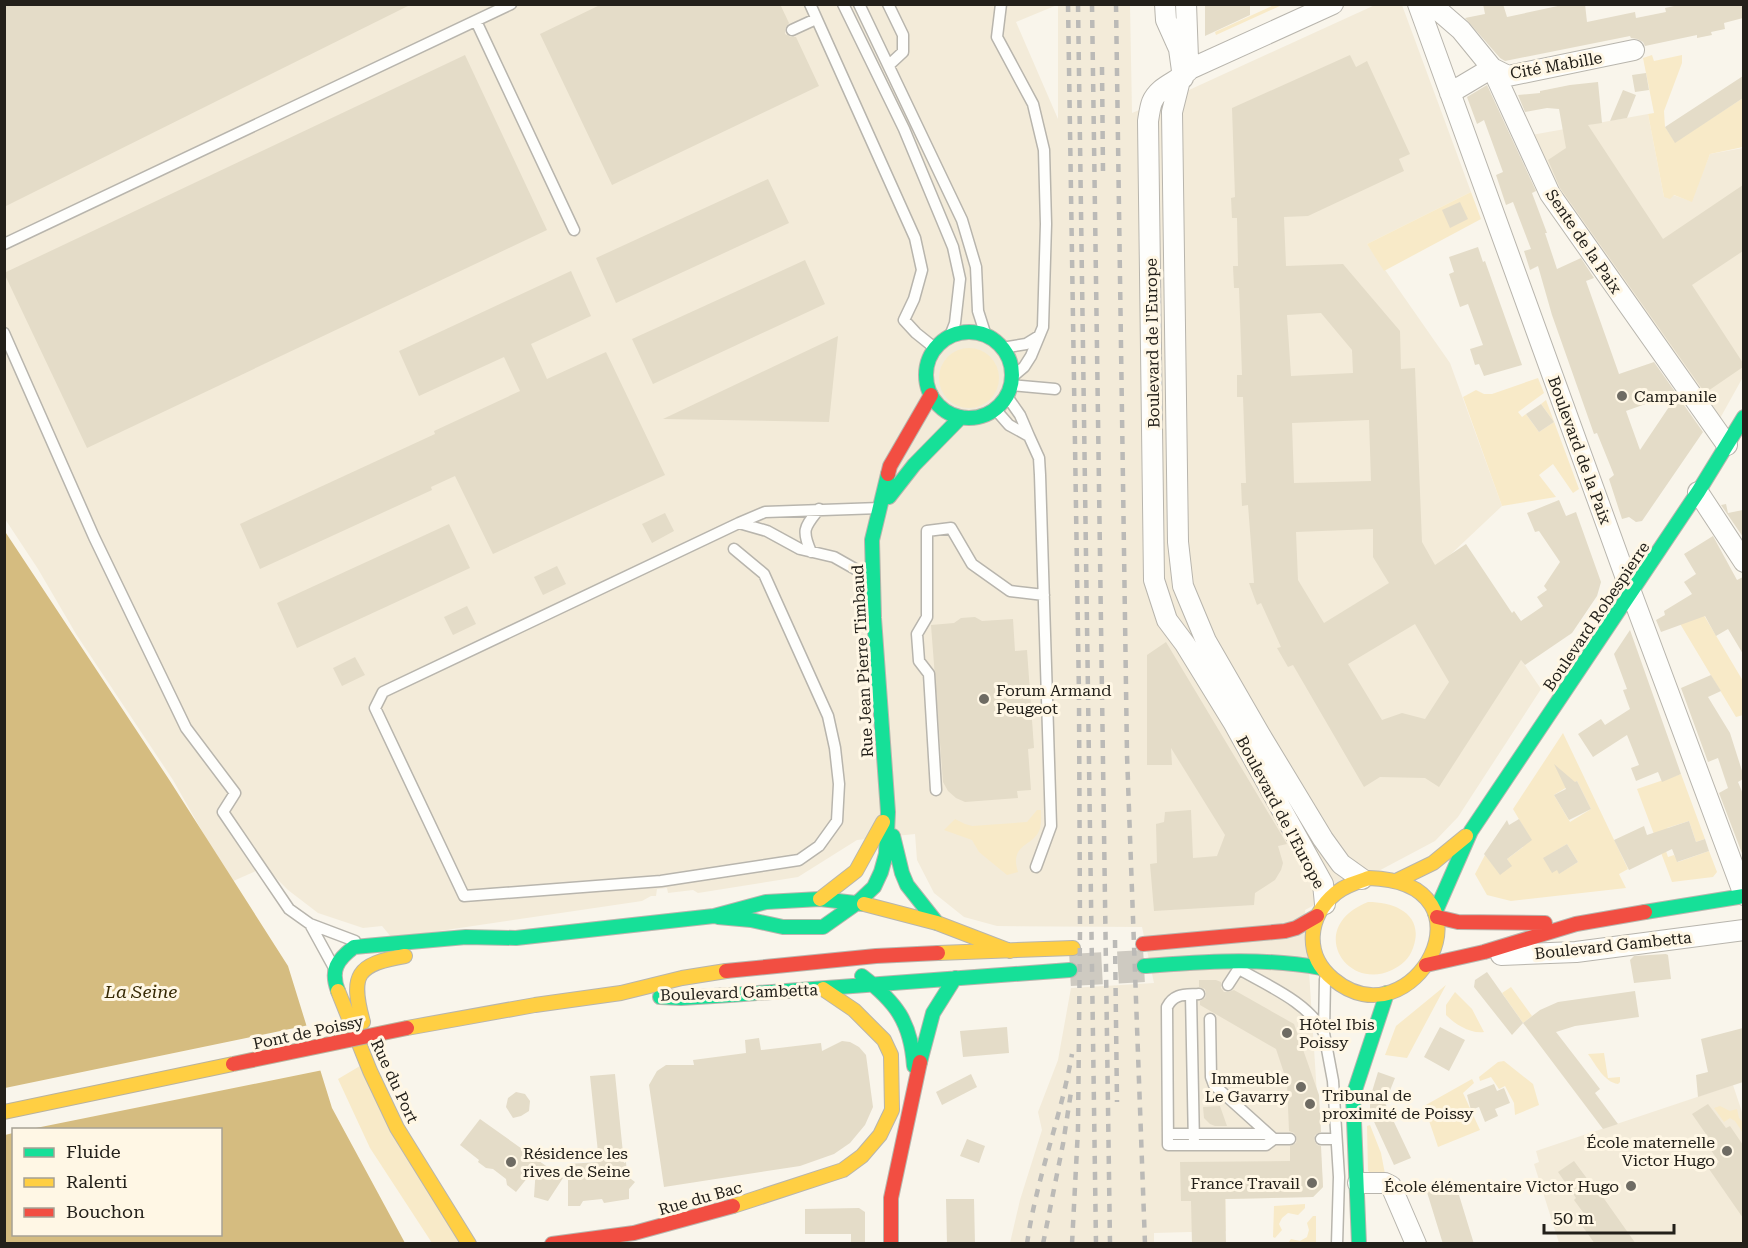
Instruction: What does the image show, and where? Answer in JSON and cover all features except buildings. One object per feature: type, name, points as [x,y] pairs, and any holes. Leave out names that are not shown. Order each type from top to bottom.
[{"type":"main road","points":[[975,332],[986,336],[1002,348],[1008,357],[1009,386],[995,409],[984,415],[973,418],[949,413],[931,395],[926,382],[926,369],[931,356],[950,336],[975,332]]},
{"type":"main road","name":"Rue Jean Pierre Timbaud","points":[[714,916],[751,920],[783,927],[823,927],[857,903],[873,887],[882,872],[886,854],[888,812],[872,540],[890,466],[931,395]]},
{"type":"main road","name":"Rue Jean Pierre Timbaud","points":[[880,508],[914,465],[961,417]]},
{"type":"main road","name":"Boulevard Robespierre","points":[[1436,915],[1471,831],[1698,492],[1743,417]]},
{"type":"main road","points":[[820,899],[856,871],[888,812]]},
{"type":"main road","name":"Rue Jean Pierre Timbaud","points":[[888,812],[902,873],[920,904],[937,923]]},
{"type":"main road","name":"Boulevard Robespierre","points":[[1396,881],[1433,863],[1471,831]]},
{"type":"main road","points":[[1377,878],[1396,881],[1420,895],[1436,915],[1437,941],[1426,965],[1410,983],[1387,993],[1355,992],[1334,981],[1323,971],[1316,959],[1312,943],[1314,925],[1321,910],[1335,893],[1362,879],[1377,878]]},
{"type":"main road","name":"Boulevard Gambetta","points":[[1426,965],[1484,952],[1576,924],[1743,895]]},
{"type":"main road","points":[[413,1129],[387,1089],[378,1068],[355,989],[357,980],[366,967],[379,959],[466,950],[516,938],[714,916],[766,902],[820,899],[857,903],[937,923],[1010,951]]},
{"type":"main road","points":[[1143,944],[1285,931],[1296,928],[1321,910]]},
{"type":"main road","name":"Boulevard Gambetta","points":[[1436,915],[1468,922],[1576,924]]},
{"type":"main road","points":[[335,970],[341,957],[354,947],[466,937],[516,938]]},
{"type":"main road","name":"Boulevard Gambetta","points":[[621,993],[711,973],[876,956],[1073,948]]},
{"type":"main road","points":[[841,961],[873,984],[899,1010],[912,1037],[915,1091]]},
{"type":"main road","points":[[1144,966],[1225,961],[1242,964],[1279,961],[1323,971]]},
{"type":"main road","name":"Rue du Port","points":[[335,970],[336,987],[386,1105],[410,1150],[470,1244]]},
{"type":"main road","name":"Boulevard Gambetta","points":[[621,993],[681,998],[1070,970]]},
{"type":"main road","points":[[891,1244],[891,1198],[929,1024],[933,1013],[955,978]]},
{"type":"main road","name":"Rue du Bac","points":[[558,1243],[634,1233],[728,1208],[826,1177],[843,1170],[862,1156],[880,1135],[892,1110],[891,1055],[884,1040],[854,1010],[823,989]]},
{"type":"main road","name":"Pont de Poissy","points":[[4,1112],[407,1028],[534,1005],[621,993]]},
{"type":"main road","points":[[1359,1244],[1348,1180],[1354,1137],[1354,1089],[1387,993]]},
{"type":"main road","points":[[843,1170],[862,1176]]},
{"type":"main road","points":[[879,1188],[891,1198]]},
{"type":"street","points":[[1166,4],[1166,20],[1179,50],[1182,80]]},
{"type":"street","points":[[1182,80],[1187,31],[1186,4]]},
{"type":"street","points":[[1182,80],[1333,4]]},
{"type":"street","name":"Boulevard de la Paix","points":[[1418,4],[1743,895]]},
{"type":"street","name":"Sente de la Paix","points":[[1431,4],[1461,30],[1492,68],[1550,194],[1727,445]]},
{"type":"street","name":"Cité Mabille","points":[[1449,93],[1492,68],[1508,76],[1634,50]]},
{"type":"street","name":"Boulevard de l'Europe","points":[[1182,80],[1163,88],[1153,100],[1148,122],[1154,580],[1167,620],[1185,644],[1233,722],[1323,884],[1321,910]]},
{"type":"street","name":"Boulevard de l'Europe","points":[[1182,80],[1172,112],[1178,542],[1183,586],[1202,633],[1323,839],[1341,864],[1362,879]]},
{"type":"street","points":[[1698,492],[1743,562]]},
{"type":"street","points":[[1167,620],[1180,620],[1202,633],[1197,647],[1185,644]]},
{"type":"street","name":"Boulevard de l'Europe","points":[[1233,722],[1241,722],[1259,733]]},
{"type":"street","name":"Boulevard Gambetta","points":[[1484,952],[1507,956],[1576,952],[1743,930]]},
{"type":"street","points":[[1348,1180],[1385,1183],[1391,1186],[1416,1244]]},
{"type":"lane","points":[[4,244],[476,21],[491,9],[511,4]]},
{"type":"lane","points":[[810,4],[915,238],[922,270],[914,299],[904,320],[915,333],[936,349]]},
{"type":"lane","points":[[843,4],[912,148],[953,246],[960,279],[956,316],[950,336]]},
{"type":"lane","points":[[859,4],[962,220],[976,267],[978,310],[986,336]]},
{"type":"lane","points":[[888,4],[903,35],[903,52],[888,65]]},
{"type":"lane","points":[[1001,4],[997,37],[1033,104],[1044,150],[1043,327],[1032,356],[1009,386]]},
{"type":"lane","points":[[792,30],[816,19]]},
{"type":"lane","points":[[476,21],[574,230]]},
{"type":"lane","name":"Rue du Port","points":[[4,333],[94,537],[186,728],[235,793],[223,812],[289,909],[310,924],[367,945]]},
{"type":"lane","points":[[1002,348],[1026,344],[1039,336]]},
{"type":"lane","points":[[1009,386],[1055,389]]},
{"type":"lane","points":[[1009,386],[1039,458],[1051,826],[1036,867]]},
{"type":"lane","points":[[995,409],[1009,424],[1029,436]]},
{"type":"lane","points":[[734,549],[764,574],[828,716],[835,748],[839,784],[837,821],[819,846],[799,860],[691,877],[464,896],[375,708],[383,692],[765,512],[880,508]]},
{"type":"lane","points":[[811,552],[804,532],[819,510]]},
{"type":"lane","points":[[739,523],[767,531],[800,549],[834,557],[857,570],[872,570]]},
{"type":"lane","points":[[936,790],[929,674],[919,661],[917,634],[927,617],[927,531],[951,528],[972,564],[1010,591],[1044,595]]},
{"type":"lane","name":"Rue du Port","points":[[310,924],[335,970]]},
{"type":"lane","points":[[1228,985],[1242,964],[1316,1019],[1324,1033]]},
{"type":"lane","points":[[1323,971],[1324,1033],[1333,1081],[1336,1139],[1348,1180]]},
{"type":"lane","points":[[1194,1140],[1195,995],[1173,997],[1167,1007],[1169,1134],[1194,1140],[1271,1136],[1290,1139]]},
{"type":"lane","points":[[1210,1019],[1211,1077],[1214,1085],[1271,1136]]},
{"type":"lane","points":[[1338,1244],[1354,1137]]},
{"type":"lane","points":[[1321,1140],[1336,1139]]},
{"type":"shaded area","points":[[4,5],[1057,5],[1130,5],[1132,113],[1189,90],[1375,5],[1402,5],[1471,192],[1367,244],[1450,363],[1502,506],[1450,555],[1541,689],[1458,817],[1435,841],[1305,910],[1323,1187],[1313,1197],[1226,1199],[1226,1231],[1154,1233],[1154,1243],[1010,1243],[1020,1200],[1042,1130],[1038,1112],[1058,1060],[1071,988],[1154,983],[1142,927],[997,926],[964,917],[934,893],[917,860],[915,834],[857,840],[798,877],[698,893],[693,890],[668,893],[667,888],[657,889],[656,896],[642,901],[392,938],[382,926],[363,928],[318,913],[288,890],[265,867],[231,882],[173,780],[76,634],[38,569],[5,519]],"holes":[[[1058,6],[1058,119],[1016,22]]]},
{"type":"shaded area","points":[[1274,5],[1282,5],[1216,35],[1215,32]]},
{"type":"shaded area","points":[[1652,55],[1654,61],[1682,55],[1682,63],[1664,111],[1665,127],[1675,142],[1743,98],[1743,147],[1710,154],[1692,202],[1674,195],[1670,199],[1664,197],[1648,114],[1654,113],[1643,58]]},
{"type":"shaded area","points":[[1648,114],[1664,197],[1673,195],[1691,201],[1710,154],[1743,148],[1743,377],[1718,422],[1551,189],[1526,136]]},
{"type":"shaded area","points":[[1471,192],[1481,219],[1384,271],[1367,244]]},
{"type":"shaded area","points":[[969,348],[981,350],[994,361],[999,378],[997,390],[986,403],[969,408],[957,406],[944,395],[939,378],[941,366],[952,353]]},
{"type":"shaded area","points":[[1538,378],[1544,393],[1518,412],[1522,417],[1526,414],[1539,432],[1554,422],[1541,404],[1546,400],[1579,489],[1573,493],[1553,464],[1539,475],[1556,497],[1502,506],[1463,397],[1476,390],[1484,394],[1492,394]]},
{"type":"shaded area","points":[[1699,607],[1743,681],[1743,715],[1736,717],[1679,622]]},
{"type":"shaded area","points":[[1563,733],[1628,869],[1619,874],[1626,888],[1511,901],[1487,895],[1475,874],[1485,855],[1500,874],[1511,866],[1507,859],[1523,847],[1521,844],[1530,838],[1513,809]],"holes":[[[1577,781],[1591,809],[1570,822],[1554,795]],[[1567,844],[1578,862],[1560,873],[1549,855]]]},
{"type":"shaded area","points":[[1681,774],[1705,839],[1696,842],[1689,821],[1667,828],[1671,838],[1664,845],[1668,857],[1674,855],[1678,862],[1709,851],[1717,872],[1713,877],[1672,882],[1637,789]]},
{"type":"shaded area","points":[[1037,810],[1041,810],[1039,831],[1019,851],[1016,863],[1018,872],[1007,875],[979,852],[972,840],[944,830],[955,819],[972,826],[1027,822]]},
{"type":"shaded area","points":[[1368,902],[1389,905],[1406,913],[1415,927],[1416,937],[1413,948],[1402,964],[1392,970],[1375,974],[1360,972],[1348,965],[1339,954],[1336,940],[1339,926],[1349,913]]},
{"type":"shaded area","points":[[1446,985],[1407,1058],[1385,1055],[1396,1026]]},
{"type":"shaded area","points":[[1511,987],[1532,1016],[1523,1023],[1502,993]]},
{"type":"shaded area","points":[[1455,992],[1472,1009],[1484,1032],[1463,1028],[1446,1015],[1446,1005]]},
{"type":"shaded area","points":[[1604,1053],[1608,1078],[1620,1077],[1618,1084],[1604,1077],[1588,1054]]},
{"type":"shaded area","points":[[1504,1061],[1533,1084],[1539,1105],[1515,1115],[1514,1103],[1505,1086],[1499,1089],[1491,1077],[1480,1081],[1479,1077],[1498,1062]]},
{"type":"shaded area","points":[[360,1066],[467,1243],[432,1243],[370,1148],[338,1079]]},
{"type":"shaded area","points":[[1472,1079],[1474,1083],[1463,1093],[1480,1130],[1438,1147],[1424,1106]]},
{"type":"shaded area","name":"École élémentaire Victor Hugo","points":[[1733,1085],[1743,1115],[1743,1243],[1559,1243],[1534,1164],[1539,1162],[1536,1151]]},
{"type":"shaded area","points":[[1720,1106],[1730,1111],[1737,1109],[1739,1118],[1743,1122],[1743,1133],[1735,1121],[1730,1118],[1724,1122],[1714,1108]]},
{"type":"shaded area","points":[[1370,1125],[1381,1153],[1385,1174],[1372,1174],[1368,1171],[1367,1126]]},
{"type":"shaded area","points":[[1305,1204],[1305,1208],[1298,1215],[1288,1213],[1282,1218],[1279,1224],[1282,1230],[1275,1238],[1273,1237],[1274,1206]]},
{"type":"shaded area","points":[[1313,1216],[1316,1216],[1316,1243],[1288,1243],[1291,1239],[1300,1241],[1307,1237],[1309,1230],[1307,1223]]},
{"type":"water","name":"La Seine","points":[[4,530],[170,781],[288,966],[332,1108],[405,1243],[5,1243]]},
{"type":"pier","points":[[309,1025],[323,1070],[36,1128],[12,1128],[12,1133],[5,1135],[5,1088]]},
{"type":"tunnel","points":[[1070,970],[1144,966]]},
{"type":"railway","points":[[1068,4],[1079,696],[1080,931],[1078,1129],[1072,1244]]},
{"type":"railway","points":[[1078,4],[1096,1244]]},
{"type":"railway","points":[[1092,4],[1110,1244]]},
{"type":"railway","points":[[1116,4],[1127,755],[1145,1244]]},
{"type":"railway","points":[[1102,67],[1103,172]]},
{"type":"railway","points":[[1115,940],[1117,1102]]},
{"type":"railway","points":[[1027,1244],[1036,1196],[1062,1102],[1072,1054]]},
{"type":"railway","points":[[1043,1244],[1071,1092]]},
{"type":"traffic: fast","points":[[969,332],[985,336],[999,345],[1008,359],[1012,375],[1008,391],[999,405],[985,414],[969,418],[953,414],[939,405],[930,391],[926,375],[930,359],[939,345],[953,336],[969,332]]},
{"type":"traffic: fast","points":[[889,497],[914,465],[961,417]]},
{"type":"traffic: fast","points":[[1435,913],[1471,831],[1698,492],[1744,417]]},
{"type":"traffic: fast","points":[[718,917],[751,920],[783,927],[823,927],[857,903],[874,887],[881,872],[886,854],[888,812],[874,618],[872,540],[888,474]]},
{"type":"traffic: fast","points":[[893,836],[907,885],[937,923]]},
{"type":"traffic: fast","points":[[1645,912],[1744,896]]},
{"type":"traffic: fast","points":[[338,991],[335,971],[339,961],[354,947],[466,937],[516,938],[714,916],[766,902],[820,899],[864,904]]},
{"type":"traffic: fast","points":[[1144,966],[1255,961],[1321,968]]},
{"type":"traffic: fast","points":[[660,997],[730,995],[1070,970]]},
{"type":"traffic: fast","points":[[862,976],[884,995],[900,1014],[909,1037],[914,1066]]},
{"type":"traffic: fast","points":[[920,1062],[933,1013],[955,978]]},
{"type":"traffic: fast","points":[[1359,1244],[1353,1096],[1387,993]]},
{"type":"traffic: slow","points":[[820,899],[856,871],[883,822]]},
{"type":"traffic: slow","points":[[1396,881],[1433,863],[1466,836]]},
{"type":"traffic: slow","points":[[1369,878],[1409,886],[1431,905],[1438,929],[1431,955],[1415,978],[1391,992],[1363,994],[1333,979],[1324,969],[1317,959],[1313,936],[1319,913],[1326,903],[1344,888],[1369,878]]},
{"type":"traffic: slow","points":[[864,904],[937,923],[1010,951]]},
{"type":"traffic: slow","points":[[938,953],[1073,948]]},
{"type":"traffic: slow","points":[[363,1022],[357,993],[361,974],[376,963],[405,956]]},
{"type":"traffic: slow","points":[[407,1028],[535,1005],[621,993],[682,978],[726,971]]},
{"type":"traffic: slow","points":[[733,1206],[843,1170],[862,1156],[880,1135],[892,1110],[891,1055],[884,1040],[854,1010],[823,989]]},
{"type":"traffic: slow","points":[[338,991],[370,1071],[397,1128],[469,1244]]},
{"type":"traffic: slow","points":[[4,1112],[233,1064]]},
{"type":"traffic: jam","points":[[888,474],[890,466],[931,395]]},
{"type":"traffic: jam","points":[[1426,965],[1484,952],[1576,924],[1645,912]]},
{"type":"traffic: jam","points":[[1143,944],[1285,931],[1296,928],[1317,916]]},
{"type":"traffic: jam","points":[[1437,917],[1458,922],[1545,923]]},
{"type":"traffic: jam","points":[[726,971],[876,956],[938,953]]},
{"type":"traffic: jam","points":[[233,1064],[407,1028]]},
{"type":"traffic: jam","points":[[891,1244],[891,1198],[920,1062]]},
{"type":"traffic: jam","points":[[552,1244],[634,1233],[733,1206]]},
{"type":"place","name":"Campanile","points":[[1622,396]]},
{"type":"place","name":"Forum Armand Peugeot","points":[[984,699]]},
{"type":"place","name":"Hôtel Ibis Poissy","points":[[1287,1033]]},
{"type":"place","name":"Immeuble Le Gavarry","points":[[1301,1087]]},
{"type":"place","name":"Tribunal de proximité de Poissy","points":[[1310,1104]]},
{"type":"place","name":"École maternelle Victor Hugo","points":[[1727,1151]]},
{"type":"place","name":"Résidence les rives de Seine","points":[[511,1162]]},
{"type":"place","name":"France Travail","points":[[1312,1183]]},
{"type":"place","name":"École élémentaire Victor Hugo","points":[[1631,1186]]}]
